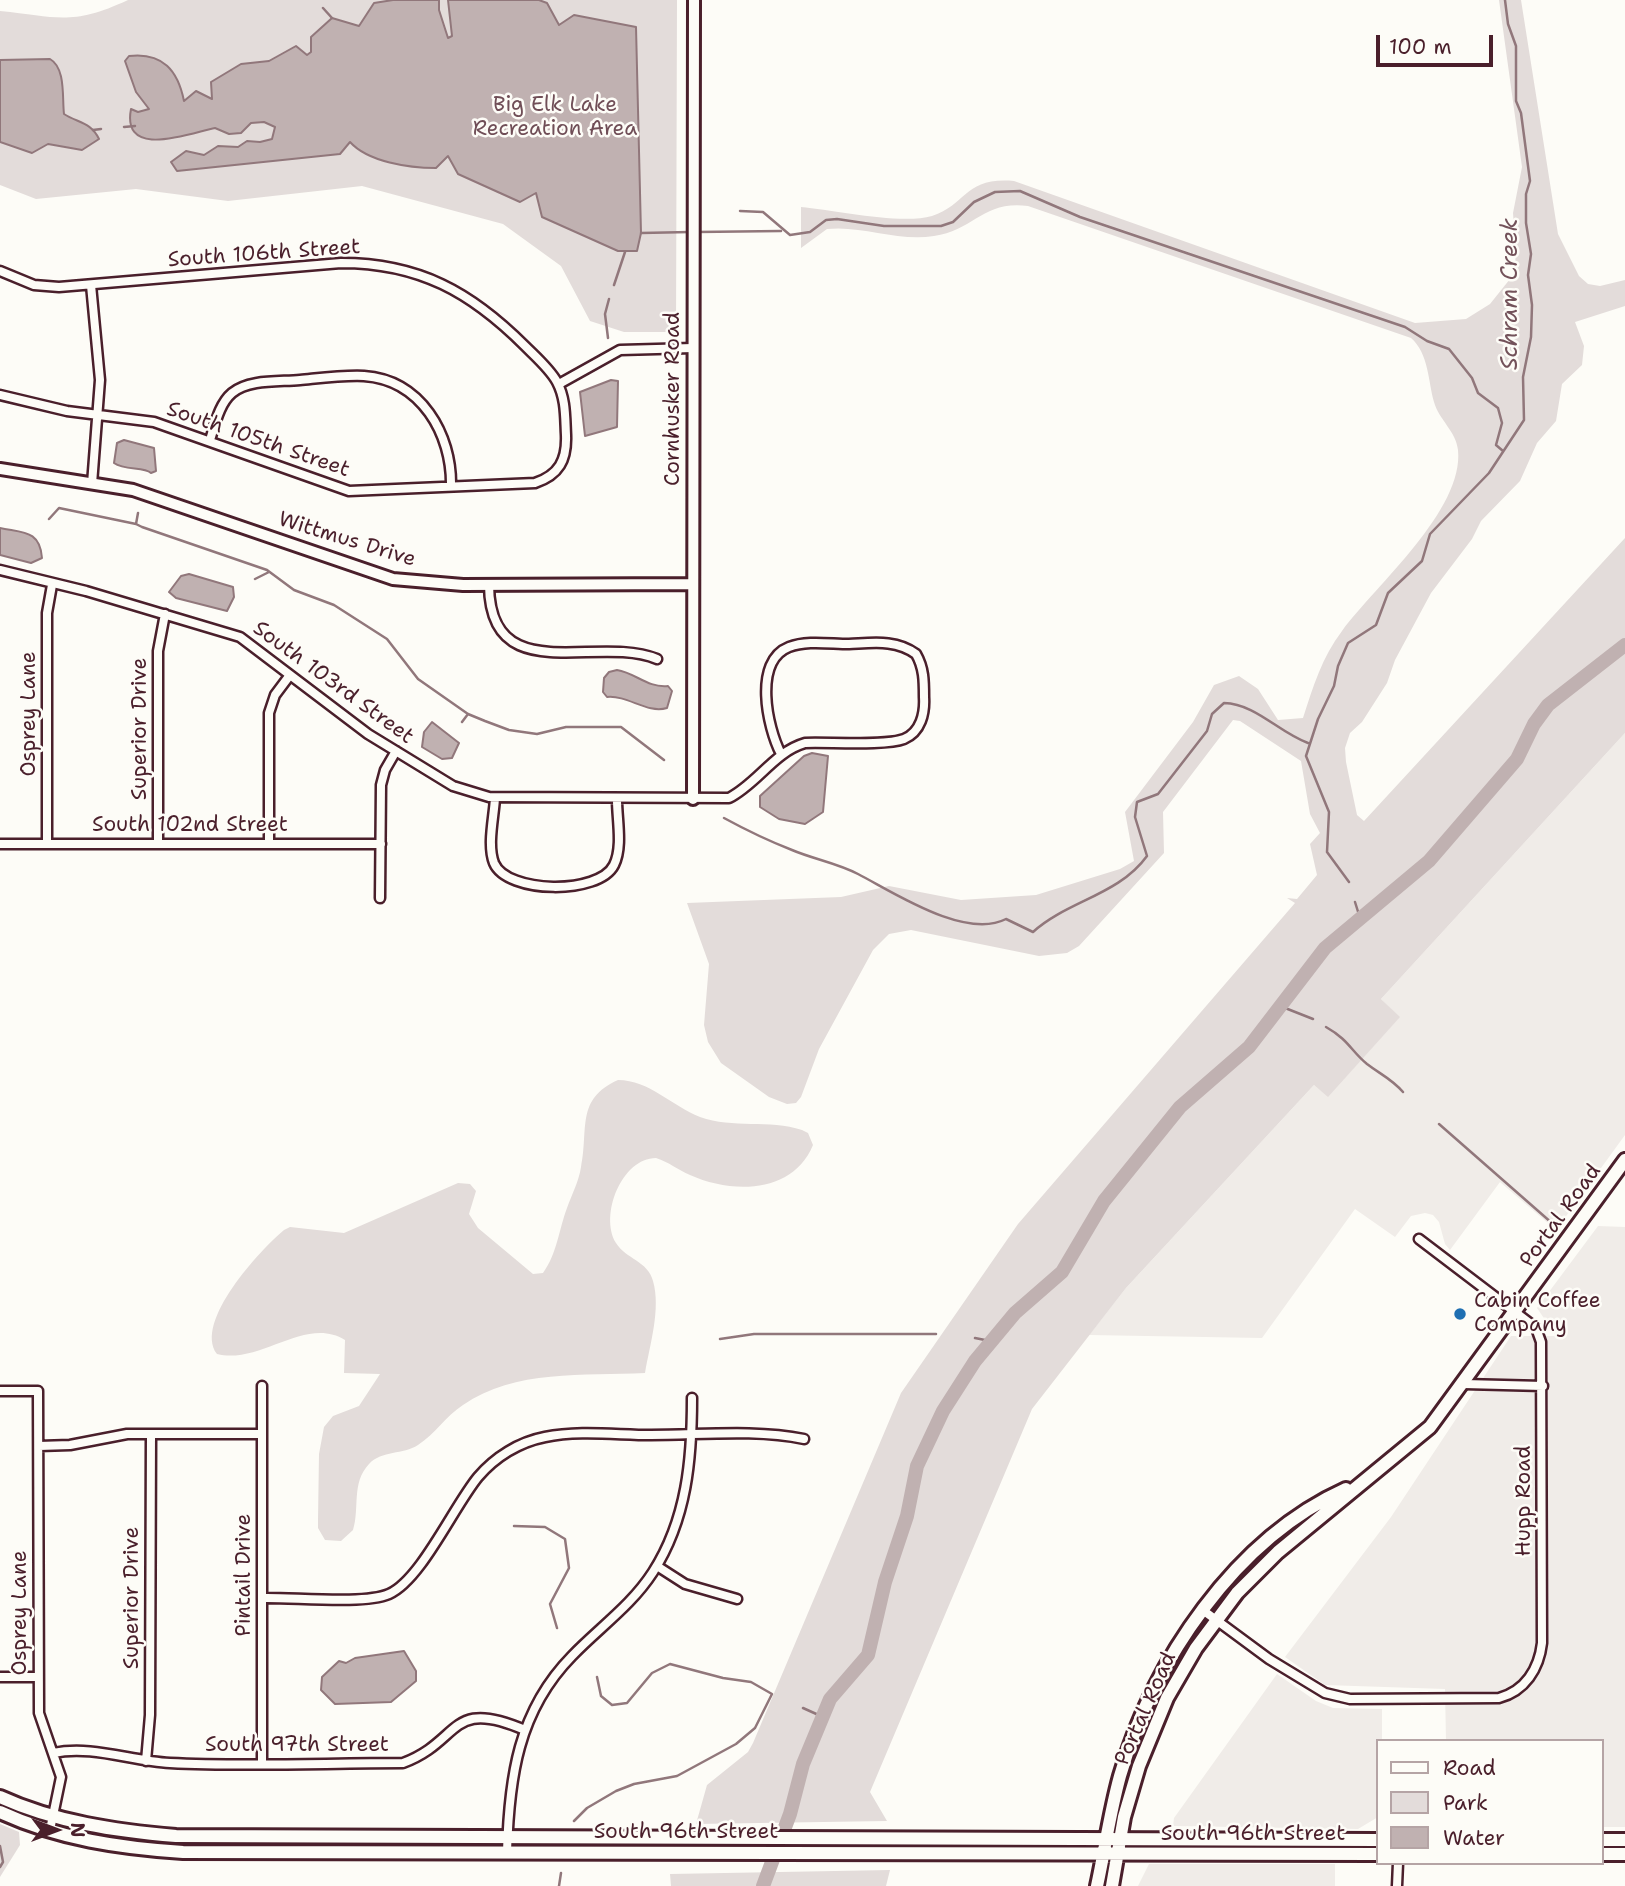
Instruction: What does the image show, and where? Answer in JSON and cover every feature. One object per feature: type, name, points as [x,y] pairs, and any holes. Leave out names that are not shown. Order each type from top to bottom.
[{"type":"main road","name":"Portal Road","points":[[1112,1886],[1133,1786],[1156,1723],[1178,1677],[1216,1619],[1263,1566],[1417,1440],[1464,1384],[1625,1160]]},
{"type":"main road","name":"Portal Road","points":[[1097,1886],[1121,1775],[1141,1718],[1166,1668],[1204,1611],[1235,1573],[1280,1531],[1330,1496],[1363,1482]]},
{"type":"main road","name":"South 96th Street","points":[[0,1797],[54,1815],[132,1832],[176,1836],[1376,1840]]},
{"type":"main road","name":"South 96th Street","points":[[0,1812],[50,1830],[126,1848],[183,1852],[1376,1854]]},
{"type":"main road","points":[[1604,1840],[1625,1840]]},
{"type":"main road","points":[[1604,1854],[1625,1854]]},
{"type":"street","name":"Cornhusker Road","points":[[693,799],[694,0]]},
{"type":"street","name":"South 106th Street","points":[[0,271],[47,287],[341,263],[398,269],[439,281],[484,308],[533,354],[559,384]]},
{"type":"street","points":[[91,285],[100,380],[92,484]]},
{"type":"street","points":[[559,384],[620,350],[693,348]]},
{"type":"street","points":[[210,440],[227,398],[243,386],[350,376],[374,377],[405,390],[430,413],[447,444],[451,486]]},
{"type":"street","name":"South 105th Street","points":[[0,395],[67,411],[154,422],[349,491],[535,483],[549,479],[565,457],[564,402],[559,384]]},
{"type":"street","name":"Wittmus Drive","points":[[0,469],[132,490],[393,579],[489,585],[692,583]]},
{"type":"street","name":"South 103rd Street","points":[[0,570],[52,585],[86,591],[240,637],[368,734],[461,789],[495,798],[729,798],[746,789],[781,754],[805,743],[904,739],[916,729],[923,714],[924,671],[916,654],[891,643],[800,644],[780,653],[768,672],[768,726],[781,754]]},
{"type":"street","name":"Osprey Lane","points":[[47,843],[47,613],[52,585]]},
{"type":"street","points":[[489,585],[492,616],[505,636],[519,646],[550,652],[639,652],[657,659]]},
{"type":"street","name":"Superior Drive","points":[[158,844],[159,651],[165,614]]},
{"type":"street","points":[[269,843],[269,713],[275,695],[290,675]]},
{"type":"street","points":[[380,898],[382,780],[396,751]]},
{"type":"street","points":[[495,798],[492,853],[502,875],[519,883],[555,885],[582,885],[595,882],[608,873],[618,849],[617,800]]},
{"type":"street","name":"South 102nd Street","points":[[0,844],[381,844]]},
{"type":"street","name":"Hupp Road","points":[[1216,1619],[1269,1659],[1325,1693],[1350,1699],[1499,1698],[1516,1690],[1529,1679],[1538,1664],[1542,1643],[1541,1342],[1536,1328],[1419,1239]]},
{"type":"street","points":[[1464,1384],[1543,1386]]},
{"type":"street","name":"Pintail Drive","points":[[262,1386],[262,1763]]},
{"type":"street","name":"Osprey Lane","points":[[0,1391],[38,1391],[39,1713],[61,1777],[50,1830]]},
{"type":"street","points":[[508,1852],[511,1779],[525,1730],[556,1675],[573,1655],[616,1618],[657,1566],[675,1529],[686,1489],[692,1435],[692,1398]]},
{"type":"street","name":"Superior Drive","points":[[146,1761],[150,1715],[151,1434]]},
{"type":"street","points":[[39,1446],[75,1444],[121,1435],[262,1434]]},
{"type":"street","points":[[262,1598],[373,1597],[394,1591],[410,1578],[479,1476],[501,1456],[530,1441],[569,1434],[788,1436],[804,1439]]},
{"type":"street","points":[[657,1566],[685,1584],[737,1599]]},
{"type":"street","points":[[1204,1611],[1216,1619]]},
{"type":"street","points":[[0,1678],[38,1677]]},
{"type":"street","name":"South 97th Street","points":[[53,1753],[82,1749],[146,1761],[403,1763],[420,1756],[460,1721],[490,1717],[525,1730]]},
{"type":"street","points":[[1397,1886],[1398,1865]]},
{"type":"shaded area","points":[[1625,733],[1625,1135],[1556,1230],[1500,1182],[1450,1250],[1445,1244],[1439,1222],[1433,1215],[1425,1213],[1411,1216],[1395,1237],[1355,1209],[1262,1338],[1089,1335],[1126,1288],[1314,1085],[1328,1096],[1399,1017],[1381,999]]},
{"type":"shaded area","points":[[1598,1226],[1625,1227],[1625,1827],[1604,1827],[1604,1739],[1446,1739],[1445,1689],[1325,1685],[1285,1657],[1391,1517],[1511,1336],[1556,1336],[1537,1308]]},
{"type":"shaded area","points":[[1277,1674],[1316,1701],[1333,1708],[1382,1709],[1382,1739],[1376,1739],[1376,1818],[1358,1829],[1173,1826],[1174,1818]]},
{"type":"shaded area","points":[[1149,1864],[1335,1864],[1335,1886],[1138,1886]]},
{"type":"green space","name":"Big Elk Lake Recreation Area","points":[[128,0],[677,0],[676,332],[624,332],[590,321],[561,266],[503,224],[362,186],[228,201],[136,189],[36,199],[0,185],[0,11],[65,18],[93,14]]},
{"type":"green space","points":[[1499,0],[1521,0],[1558,234],[1579,276],[1588,284],[1600,286],[1625,280],[1625,306],[1575,322],[1584,346],[1582,365],[1562,384],[1556,421],[1537,443],[1520,481],[1481,521],[1472,539],[1431,593],[1395,660],[1387,683],[1362,722],[1350,733],[1345,748],[1346,762],[1357,815],[1364,821],[1625,538],[1625,733],[1381,999],[1400,1017],[1328,1097],[1314,1085],[1126,1288],[1032,1409],[870,1792],[887,1821],[696,1824],[707,1785],[748,1752],[753,1743],[901,1393],[1018,1224],[1295,903],[1287,898],[1297,899],[1317,875],[1310,844],[1320,833],[1310,814],[1301,761],[1240,721],[1233,720],[1163,812],[1164,853],[1079,946],[1067,953],[1039,956],[911,930],[889,934],[873,950],[819,1049],[801,1097],[796,1103],[787,1104],[769,1097],[721,1063],[708,1042],[704,1025],[709,964],[687,903],[841,897],[889,886],[961,900],[1036,895],[1120,869],[1134,861],[1125,812],[1193,722],[1214,685],[1239,676],[1258,689],[1278,720],[1303,718],[1319,673],[1335,641],[1433,522],[1456,473],[1458,450],[1454,437],[1436,408],[1427,368],[1417,344],[1411,338],[1028,206],[1000,207],[948,233],[934,236],[907,237],[853,229],[827,229],[801,248],[801,207],[886,218],[919,218],[944,211],[985,183],[1014,181],[1415,323],[1466,319],[1490,304],[1514,274],[1516,253],[1513,213],[1522,167]]},
{"type":"green space","points":[[618,1080],[640,1084],[690,1112],[713,1121],[777,1125],[802,1130],[808,1133],[813,1145],[804,1161],[791,1173],[760,1186],[742,1187],[707,1181],[656,1158],[633,1167],[617,1190],[610,1218],[616,1243],[647,1269],[653,1281],[655,1315],[645,1373],[551,1377],[505,1385],[483,1393],[457,1409],[418,1445],[380,1457],[369,1464],[363,1471],[358,1487],[353,1530],[341,1541],[325,1540],[318,1528],[319,1454],[324,1427],[333,1416],[359,1406],[380,1374],[344,1373],[345,1340],[330,1334],[299,1336],[250,1353],[233,1356],[217,1354],[212,1340],[214,1324],[233,1287],[260,1253],[290,1227],[344,1233],[458,1183],[470,1184],[476,1191],[469,1214],[478,1228],[533,1274],[543,1273],[555,1250],[579,1177],[586,1117],[590,1106],[595,1096]]},
{"type":"green space","points":[[0,1824],[19,1832],[20,1845],[0,1877]]},
{"type":"green space","points":[[890,1870],[886,1886],[671,1886],[670,1874]]},
{"type":"water","points":[[393,0],[439,0],[439,10],[448,38],[452,36],[448,0],[539,0],[547,3],[559,25],[574,15],[636,27],[641,233],[637,251],[618,251],[542,217],[536,193],[520,202],[458,174],[448,156],[436,168],[414,167],[378,159],[350,142],[340,154],[177,171],[171,162],[186,151],[204,155],[218,146],[238,147],[247,141],[272,139],[275,127],[264,122],[251,123],[241,133],[229,134],[215,128],[161,140],[147,139],[137,134],[131,125],[131,109],[138,112],[149,109],[136,92],[125,61],[129,56],[151,57],[167,66],[178,81],[184,101],[196,91],[212,99],[211,82],[241,64],[269,61],[296,46],[307,55],[311,52],[311,37],[332,18],[359,26],[374,3]]},
{"type":"water","points":[[50,59],[59,69],[61,76],[64,114],[88,126],[99,139],[82,150],[48,144],[32,153],[0,142],[0,60]]},
{"type":"water","points":[[611,380],[618,381],[617,427],[585,436],[580,392]]},
{"type":"water","points":[[124,440],[154,448],[156,471],[151,473],[114,463],[117,443]]},
{"type":"water","points":[[0,528],[29,534],[38,542],[42,558],[31,563],[0,555]]},
{"type":"water","points":[[189,574],[233,587],[234,597],[227,611],[176,598],[169,592],[181,576]]},
{"type":"water","points":[[617,670],[654,685],[668,686],[672,691],[667,708],[652,709],[607,697],[603,692],[604,678],[609,672]]},
{"type":"water","points":[[432,722],[459,743],[452,758],[442,759],[422,747],[424,732]]},
{"type":"water","points":[[812,753],[828,756],[823,812],[805,824],[779,819],[760,807],[760,796],[804,756]]},
{"type":"water","points":[[404,1651],[416,1671],[416,1681],[391,1702],[335,1704],[321,1690],[322,1677],[339,1661],[346,1663],[355,1658]]},
{"type":"waterway","name":"Schram Creek","points":[[1349,882],[1327,852],[1329,812],[1306,756],[1318,719],[1334,686],[1338,666],[1348,643],[1376,625],[1388,593],[1422,561],[1430,534],[1489,473],[1524,420],[1523,377],[1531,337],[1532,305],[1528,275],[1531,254],[1526,223],[1526,194],[1530,181],[1521,113],[1516,101],[1516,46],[1508,24],[1505,0]]},
{"type":"waterway","points":[[323,8],[332,18]]},
{"type":"waterway","points":[[124,127],[135,126]]},
{"type":"waterway","points":[[93,130],[101,129]]},
{"type":"waterway","points":[[740,211],[763,212],[790,235],[810,232],[826,220],[837,219],[884,226],[941,226],[953,222],[974,202],[995,192],[1020,191],[1080,217],[1405,327],[1427,341],[1449,349],[1472,378],[1478,393],[1498,408],[1502,423],[1496,445],[1503,451]]},
{"type":"waterway","points":[[697,232],[781,231]]},
{"type":"waterway","points":[[641,233],[690,232]]},
{"type":"waterway","points":[[614,285],[625,252]]},
{"type":"waterway","points":[[608,338],[605,314],[609,299]]},
{"type":"waterway","points":[[49,519],[59,508],[136,524]]},
{"type":"waterway","points":[[138,513],[136,524],[142,527],[267,570],[294,590],[334,605],[387,639],[418,679],[468,714],[509,730],[537,734],[566,727],[621,727],[664,760]]},
{"type":"waterway","points":[[255,579],[269,572]]},
{"type":"waterway","points":[[763,1886],[790,1814],[803,1764],[830,1699],[868,1655],[885,1582],[907,1516],[917,1466],[943,1411],[975,1361],[1015,1313],[1062,1272],[1104,1201],[1180,1107],[1249,1047],[1325,948],[1429,861],[1517,759],[1534,724],[1548,705],[1625,645]]},
{"type":"waterway","points":[[724,818],[783,847],[850,870],[909,902],[950,919],[989,924],[1006,919],[1033,932],[1047,921],[1122,880],[1147,856],[1135,817],[1137,802],[1158,794],[1207,731],[1212,714],[1224,703],[1257,713],[1308,743]]},
{"type":"waterway","points":[[462,722],[468,714]]},
{"type":"waterway","name":"Schram Creek","points":[[1355,902],[1360,918]]},
{"type":"waterway","points":[[1280,1006],[1313,1019]]},
{"type":"waterway","points":[[1326,1027],[1340,1036],[1367,1064],[1403,1092]]},
{"type":"waterway","points":[[1439,1124],[1553,1224]]},
{"type":"waterway","points":[[720,1339],[754,1334],[936,1334]]},
{"type":"waterway","points":[[975,1338],[990,1341]]},
{"type":"waterway","points":[[514,1526],[545,1527],[565,1539],[569,1568],[550,1604],[557,1628]]},
{"type":"waterway","points":[[574,1821],[587,1808],[616,1791],[634,1784],[677,1776],[736,1744],[755,1728],[772,1694],[751,1682],[723,1678],[670,1664],[652,1673],[627,1703],[612,1705],[601,1696],[597,1677]]},
{"type":"waterway","points":[[803,1708],[823,1717]]},
{"type":"waterway","points":[[0,1846],[3,1862],[0,1867]]},
{"type":"waterway","points":[[559,1886],[561,1873]]},
{"type":"place","name":"Cabin Coffee Company","points":[[1460,1314]]}]
